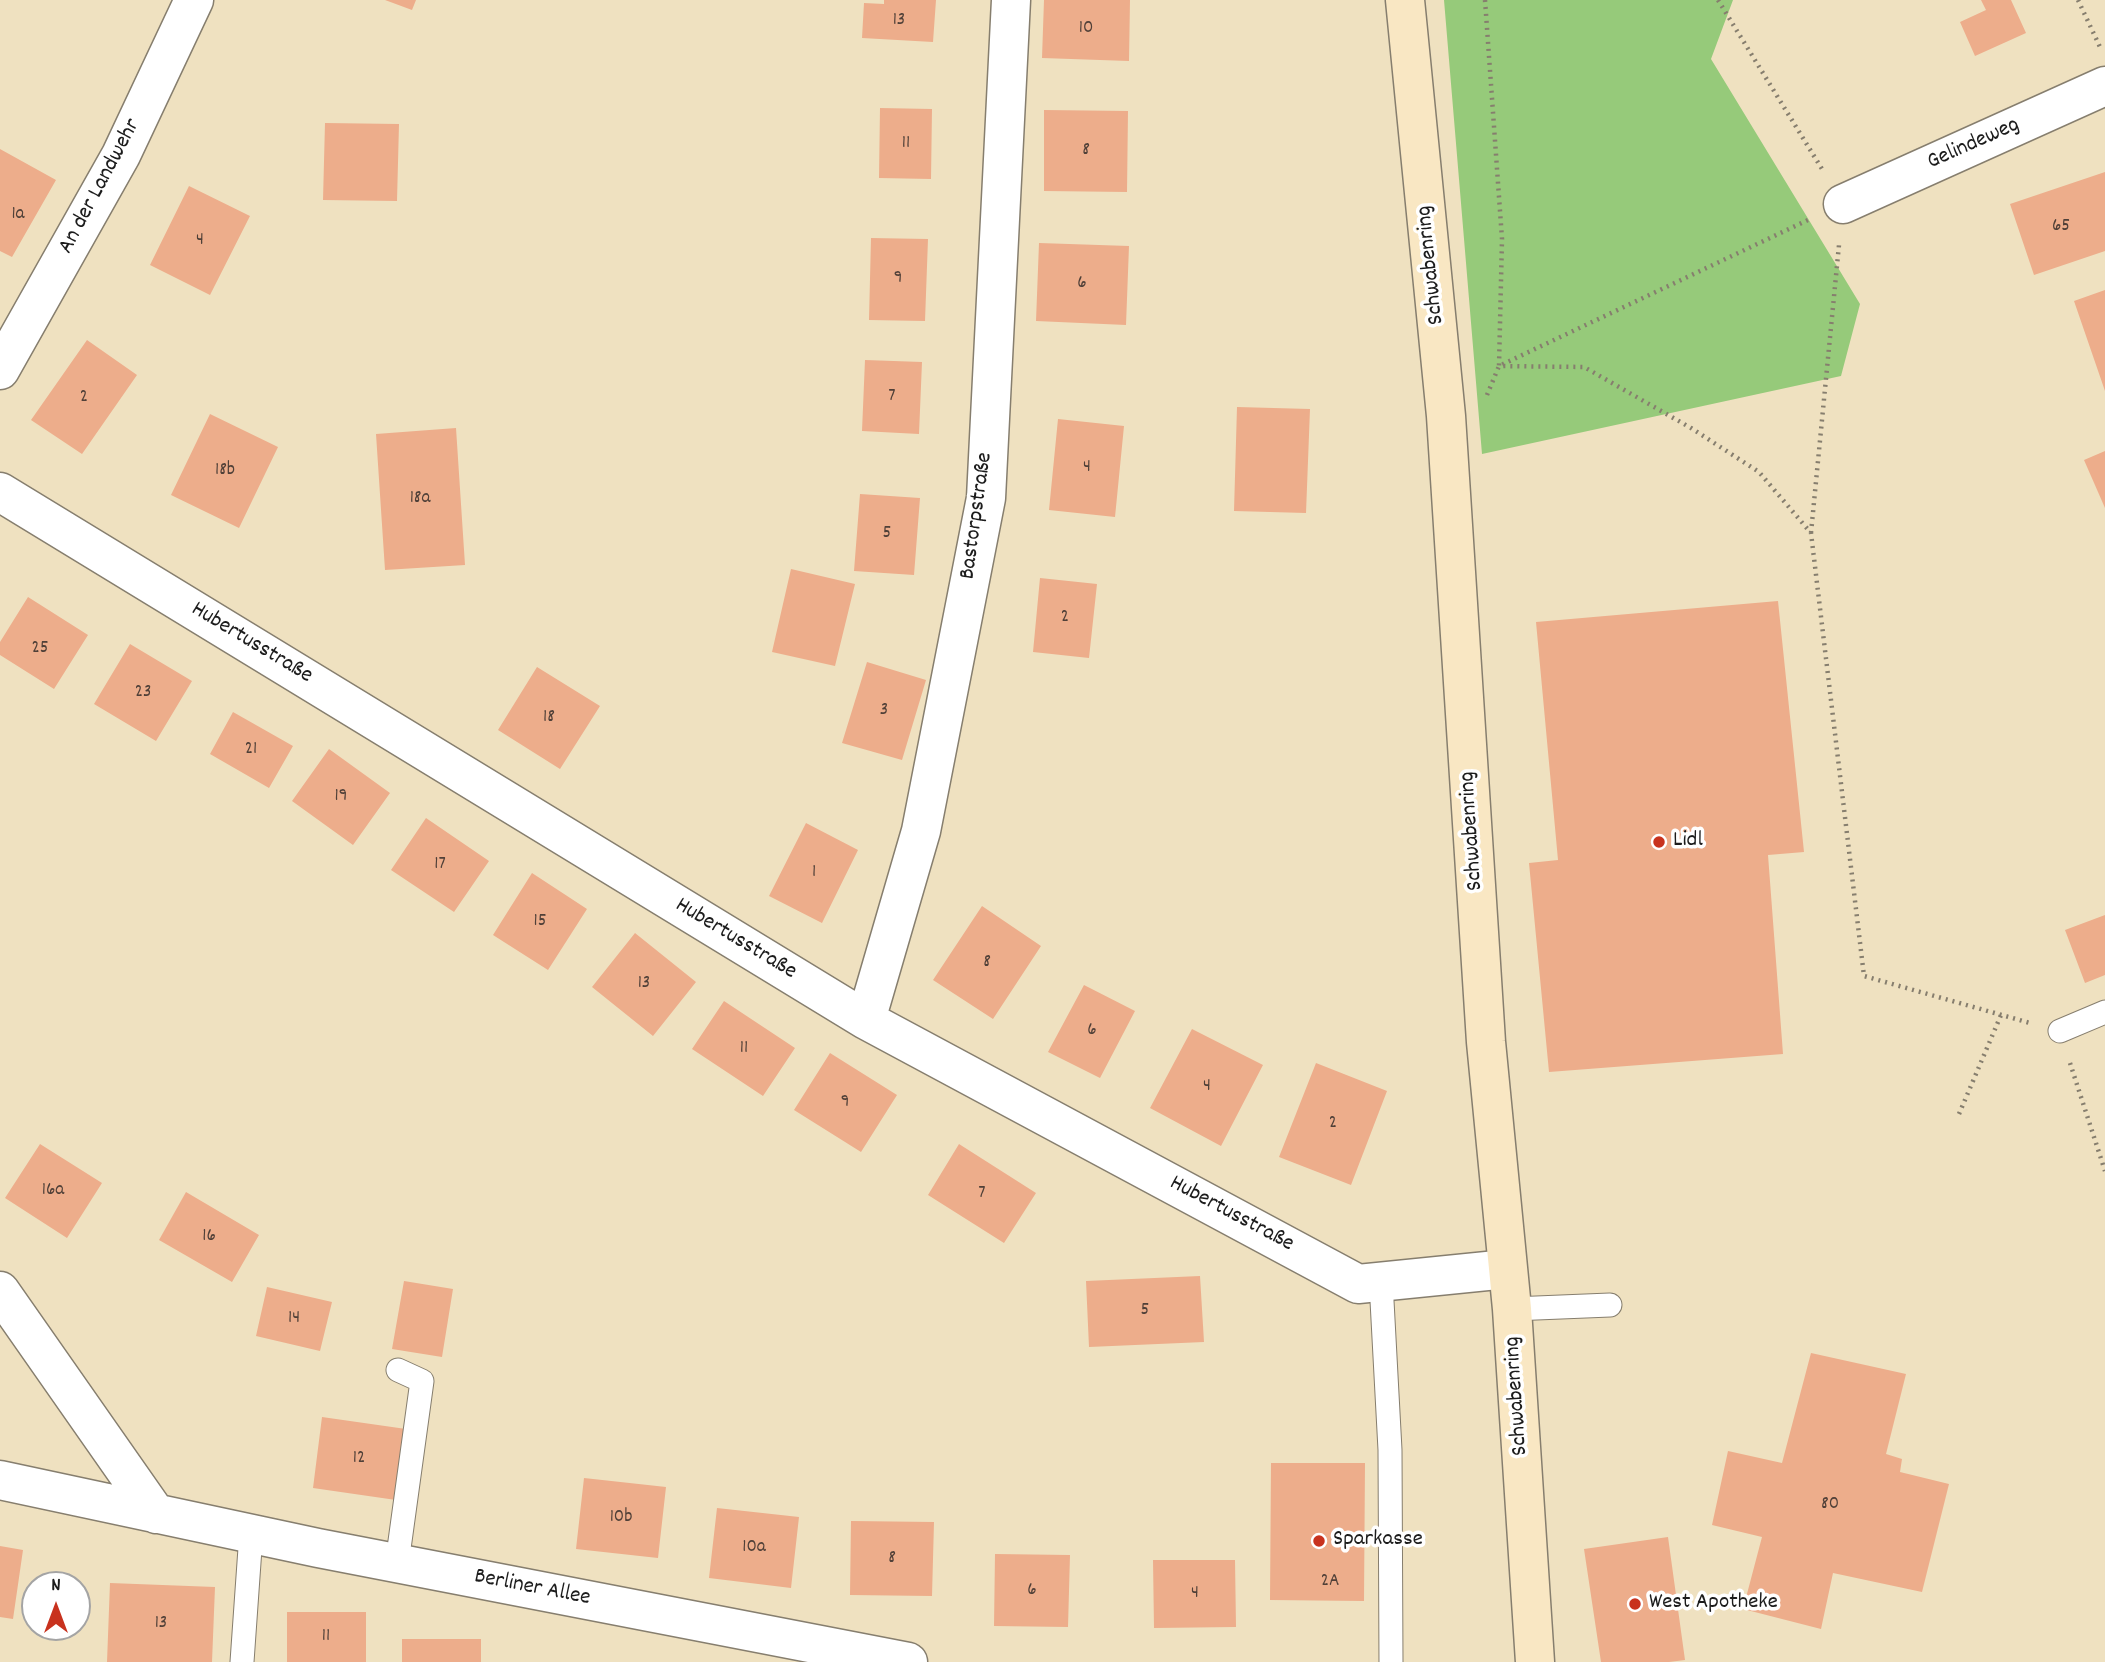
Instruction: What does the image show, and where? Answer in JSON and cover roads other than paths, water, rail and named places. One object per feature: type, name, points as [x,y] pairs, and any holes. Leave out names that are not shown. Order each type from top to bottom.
[{"type":"street","name":"An der Landwehr","points":[[0,370],[121,155],[194,0]]},
{"type":"street","name":"Bastorpstraße","points":[[866,1020],[921,831],[986,498],[1011,0]]},
{"type":"street","name":"Schwabenring","points":[[1405,0],[1447,416],[1486,1042],[1512,1309],[1535,1662]]},
{"type":"street","name":"Gelindeweg","points":[[1843,204],[2105,86]]},
{"type":"street","name":"Hubertusstraße","points":[[0,492],[866,1020],[1358,1284],[1507,1269]]},
{"type":"street","points":[[0,1291],[156,1514]]},
{"type":"street","name":"Berliner Allee","points":[[0,1480],[250,1534],[908,1662]]},
{"type":"lane","points":[[2060,1031],[2105,1012]]},
{"type":"lane","points":[[1381,1282],[1391,1450],[1391,1662]]},
{"type":"lane","points":[[1512,1309],[1610,1304]]},
{"type":"lane","points":[[397,1563],[422,1381],[398,1370]]},
{"type":"lane","points":[[242,1662],[250,1534]]},
{"type":"place","name":"Lidl","points":[[1659,842]]},
{"type":"place","name":"Sparkasse","points":[[1319,1541]]},
{"type":"place","name":"West Apotheke","points":[[1635,1604]]}]
